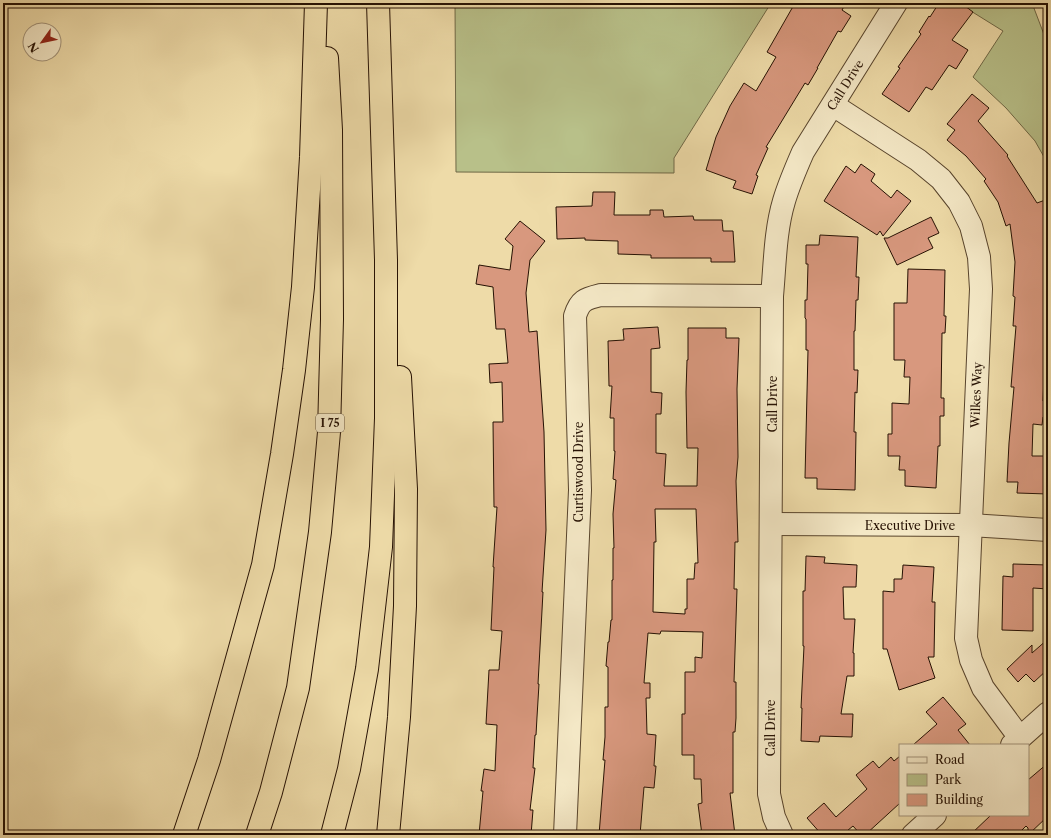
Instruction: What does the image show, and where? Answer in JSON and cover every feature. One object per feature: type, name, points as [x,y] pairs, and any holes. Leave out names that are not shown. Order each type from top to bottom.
[{"type":"highway","points":[[184,835],[209,760],[263,565],[282,454],[294,370],[303,288],[311,157],[316,3]]},
{"type":"highway","name":"I 75","points":[[257,835],[271,792],[298,688],[320,532],[329,432],[332,319],[331,146],[324,3]]},
{"type":"highway","points":[[332,835],[349,769],[367,669],[381,547],[386,418],[386,276],[378,3]]},
{"type":"highway","points":[[378,3],[406,489],[405,606],[400,701],[388,835]]},
{"type":"street","name":"Call Drive","points":[[782,835],[774,817],[769,794],[772,296],[776,254],[784,202],[792,177],[803,152],[896,3]]},
{"type":"street","name":"Wilkes Way","points":[[833,105],[918,160],[941,179],[959,202],[971,226],[979,257],[981,290],[966,638],[971,660],[983,688],[1016,741]]},
{"type":"street","name":"Curtiswood Drive","points":[[565,835],[580,490],[575,316],[578,307],[582,301],[601,295],[772,296]]},
{"type":"street","name":"Executive Drive","points":[[771,524],[970,525],[1048,530]]},
{"type":"street","points":[[1016,741],[1048,713]]},
{"type":"street","points":[[913,835],[934,816]]},
{"type":"green space","points":[[455,3],[771,3],[674,158],[674,173],[456,172]]},
{"type":"green space","points":[[958,3],[1032,3],[1048,45],[1048,164],[1035,141],[1006,108],[973,77],[1003,31]]},
{"type":"building","points":[[795,3],[846,3],[842,10],[851,16],[841,32],[838,31],[808,85],[805,83],[766,147],[768,148],[756,175],[758,176],[752,194],[733,188],[736,181],[706,170],[716,137],[730,106],[744,83],[756,91],[776,57],[767,52]]},
{"type":"building","points":[[939,3],[961,3],[973,12],[952,40],[968,50],[956,69],[949,65],[932,90],[926,87],[909,112],[882,94],[900,68],[898,67],[921,34],[919,32],[929,16],[930,17]]},
{"type":"building","points":[[972,94],[989,108],[978,121],[1008,155],[1007,156],[1037,203],[1048,199],[1048,262],[1044,306],[1046,306],[1044,340],[1048,340],[1048,376],[1044,376],[1043,401],[1048,402],[1048,418],[1043,417],[1042,425],[1033,424],[1032,456],[1048,456],[1048,494],[1017,493],[1018,482],[1007,482],[1014,387],[1011,387],[1016,326],[1013,326],[1015,262],[1010,224],[1006,226],[998,202],[984,181],[986,179],[966,156],[947,140],[955,130],[947,124]]},
{"type":"building","points":[[861,164],[875,174],[871,181],[891,198],[897,190],[911,201],[883,236],[880,231],[877,235],[824,201],[846,166],[855,173]]},
{"type":"building","points":[[593,192],[615,192],[614,215],[650,215],[650,210],[663,210],[664,217],[693,216],[694,220],[722,220],[723,231],[733,231],[735,262],[711,262],[711,258],[651,258],[651,255],[618,254],[618,241],[585,240],[585,238],[557,239],[556,207],[592,206]]},
{"type":"building","points":[[931,217],[939,233],[928,238],[933,248],[897,265],[884,238],[888,238]]},
{"type":"building","points":[[520,221],[545,241],[530,260],[526,293],[529,332],[537,331],[544,432],[546,530],[539,684],[533,768],[535,768],[530,810],[533,810],[531,835],[479,835],[483,791],[481,791],[484,769],[495,771],[497,725],[486,724],[489,670],[499,670],[502,631],[491,630],[497,507],[494,507],[493,422],[503,422],[502,382],[490,383],[489,364],[508,363],[505,329],[496,329],[493,287],[476,284],[479,265],[510,270],[513,246],[505,239]]},
{"type":"building","points":[[820,235],[858,237],[856,277],[859,277],[854,331],[854,370],[858,370],[857,393],[855,392],[854,432],[856,432],[855,490],[817,489],[817,478],[805,478],[808,350],[806,350],[805,318],[808,264],[806,264],[806,245],[819,245]]},
{"type":"building","points":[[908,269],[945,270],[944,316],[946,316],[945,333],[942,333],[941,398],[944,398],[944,416],[940,416],[940,446],[938,446],[936,488],[905,486],[905,470],[899,470],[900,456],[888,456],[888,434],[892,434],[892,403],[909,404],[910,377],[904,377],[905,360],[894,360],[894,303],[907,303]]},
{"type":"building","points":[[658,327],[660,348],[651,349],[651,392],[662,393],[661,414],[656,414],[656,453],[666,454],[664,486],[697,486],[698,448],[687,448],[686,392],[688,328],[726,328],[726,338],[739,338],[737,389],[738,457],[736,481],[738,542],[735,542],[734,589],[737,589],[734,682],[736,682],[736,718],[735,732],[733,732],[733,793],[730,793],[735,835],[702,835],[698,804],[702,803],[701,779],[694,779],[694,755],[682,755],[682,714],[685,714],[685,672],[695,672],[695,657],[702,658],[703,632],[661,631],[660,634],[648,633],[644,683],[650,683],[650,698],[646,698],[647,734],[656,735],[654,766],[656,766],[654,788],[644,787],[640,835],[599,835],[605,760],[603,760],[605,707],[608,707],[608,667],[606,666],[612,620],[614,548],[613,514],[616,480],[613,479],[615,451],[614,418],[610,418],[612,386],[609,386],[608,341],[624,340],[623,329]],"holes":[[[655,509],[696,509],[698,563],[695,563],[694,579],[687,579],[687,609],[685,609],[685,614],[653,612],[654,542],[656,542]]]},
{"type":"building","points":[[806,556],[825,557],[824,563],[857,565],[856,587],[843,587],[844,619],[855,619],[853,653],[854,676],[847,676],[841,714],[853,714],[852,737],[820,736],[819,742],[801,741],[804,646],[803,591],[805,591]]},
{"type":"building","points":[[1013,564],[1048,565],[1048,589],[1033,588],[1033,631],[1002,630],[1003,576],[1013,577]]},
{"type":"building","points":[[903,565],[934,567],[932,602],[935,602],[934,657],[928,657],[935,678],[899,690],[887,649],[883,649],[883,591],[894,592],[894,579],[902,579]]},
{"type":"building","points":[[1048,639],[1048,669],[1034,682],[1026,674],[1018,682],[1007,669],[1032,645],[1032,653]]},
{"type":"building","points":[[943,697],[966,724],[958,730],[969,744],[914,744],[937,724],[926,712]]},
{"type":"building","points":[[891,757],[894,761],[899,757],[899,804],[865,835],[861,835],[853,826],[842,835],[822,835],[807,818],[824,803],[836,817],[867,789],[856,775],[873,761],[879,768]]},
{"type":"building","points":[[1048,763],[1048,816],[1028,835],[1028,828],[1026,826],[1017,835],[970,835],[990,816],[1029,816],[1029,779]]}]
